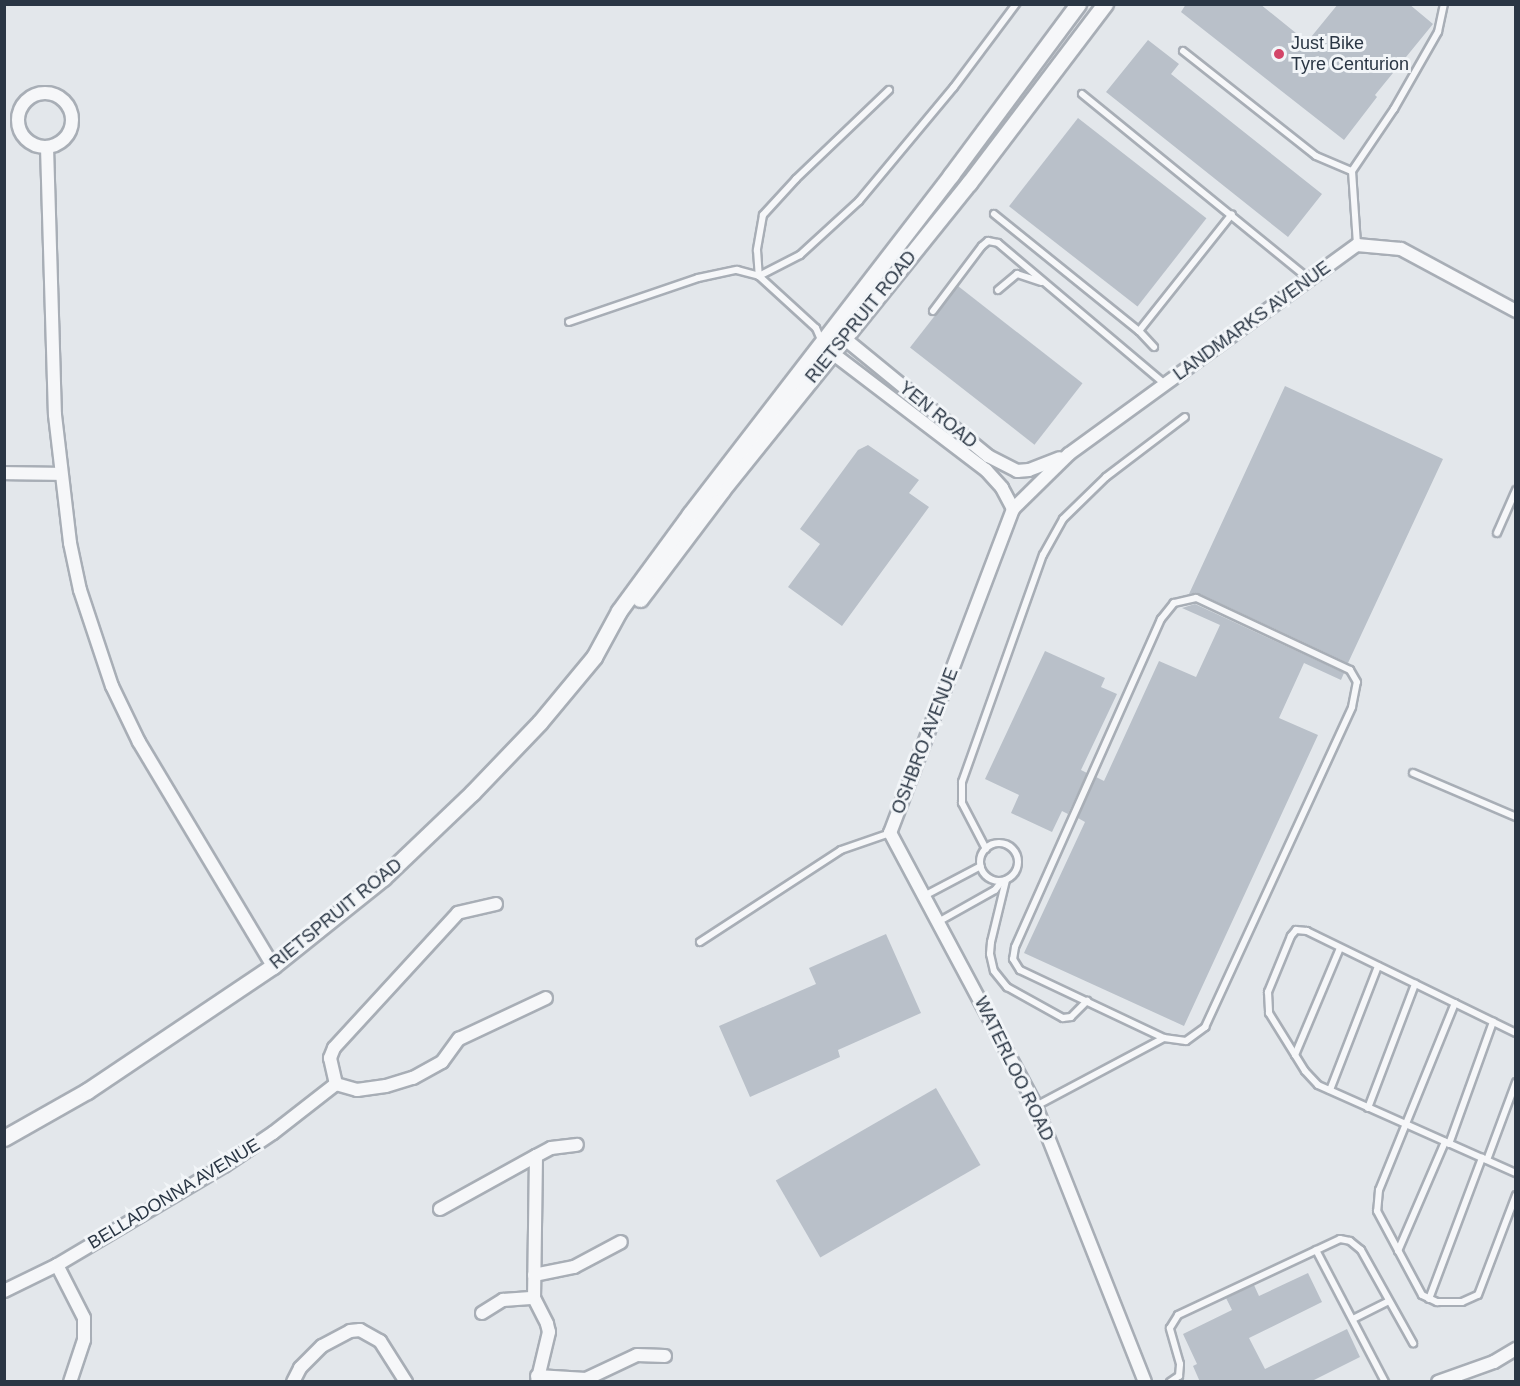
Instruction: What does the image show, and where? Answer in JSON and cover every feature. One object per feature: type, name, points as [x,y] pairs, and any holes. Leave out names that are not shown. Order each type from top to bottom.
[{"type":"street","name":"RIETSPRUIT ROAD","points":[[838,334],[1078,4]]},
{"type":"street","name":"RIETSPRUIT ROAD","points":[[4,1138],[87,1091],[273,966],[383,878],[472,794],[540,722],[594,657],[611,626],[638,601],[823,341],[838,334],[969,183],[1105,4]]},
{"type":"street","points":[[42,93],[51,93],[65,102],[72,117],[69,134],[63,141],[47,147],[29,142],[22,136],[17,118],[25,100],[42,93]]},
{"type":"street","points":[[47,147],[55,415],[70,543],[80,590],[112,686],[139,742],[273,966]]},
{"type":"street","points":[[1357,245],[1401,249],[1515,311]]},
{"type":"street","name":"LANDMARKS AVENUE","points":[[1013,509],[1070,454],[1357,245]]},
{"type":"street","name":"YEN ROAD","points":[[838,334],[988,456],[1017,471],[1039,468],[1070,454]]},
{"type":"street","name":"YEN ROAD","points":[[823,341],[986,470],[1002,488],[1013,509]]},
{"type":"street","points":[[4,473],[61,474]]},
{"type":"street","name":"OSHBRO AVENUE","points":[[890,833],[1013,509]]},
{"type":"street","name":"WATERLOO ROAD","points":[[890,833],[1036,1106],[1145,1382]]},
{"type":"street","points":[[496,904],[458,913],[334,1048],[330,1058],[336,1083],[357,1090],[386,1086],[413,1078],[442,1062],[453,1043],[459,1039],[546,998]]},
{"type":"street","name":"BELLADONNA AVENUE","points":[[4,1291],[57,1265],[224,1166],[273,1133],[336,1083]]},
{"type":"street","points":[[440,1209],[551,1148],[577,1144]]},
{"type":"street","points":[[536,1156],[534,1298],[548,1324],[549,1332],[537,1378],[586,1379],[637,1355],[665,1356]]},
{"type":"street","points":[[534,1275],[574,1267],[621,1242]]},
{"type":"street","points":[[57,1265],[84,1318],[84,1340],[69,1382]]},
{"type":"street","points":[[482,1313],[503,1300],[534,1298]]},
{"type":"street","points":[[292,1382],[300,1368],[322,1346],[350,1331],[360,1330],[380,1341],[406,1382]]},
{"type":"street","points":[[1438,1382],[1466,1377],[1515,1349]]},
{"type":"lane","points":[[569,322],[717,272],[736,270],[759,276],[800,255],[859,201],[954,87],[1016,4]]},
{"type":"lane","points":[[1357,245],[1352,171],[1394,109],[1438,32],[1444,4]]},
{"type":"lane","points":[[1183,51],[1316,156],[1352,171]]},
{"type":"lane","points":[[759,276],[757,250],[763,215],[796,179],[889,90]]},
{"type":"lane","points":[[1082,94],[1232,214],[1310,280]]},
{"type":"lane","points":[[994,214],[1139,331],[1154,347]]},
{"type":"lane","points":[[1139,331],[1232,214]]},
{"type":"lane","points":[[933,311],[988,242],[998,243],[1166,384]]},
{"type":"lane","points":[[998,290],[1017,274],[1045,283]]},
{"type":"lane","name":"YEN ROAD","points":[[759,276],[823,341]]},
{"type":"lane","points":[[823,341],[838,334]]},
{"type":"lane","points":[[924,896],[981,866],[986,849],[962,803],[962,782],[1043,555],[1063,519],[1106,477],[1185,417]]},
{"type":"lane","points":[[1497,533],[1515,490]]},
{"type":"lane","points":[[1196,598],[1350,670],[1357,682],[1352,707],[1205,1027],[1186,1041],[1164,1038],[1020,970],[1013,959],[1015,946],[1161,619],[1174,603],[1196,598]]},
{"type":"lane","points":[[1413,773],[1515,817]]},
{"type":"lane","name":"OSHBRO AVENUE","points":[[700,942],[841,850],[890,833]]},
{"type":"lane","points":[[938,921],[995,890],[1017,867],[1013,850],[1003,844],[986,849]]},
{"type":"lane","points":[[981,866],[991,879],[1004,880]]},
{"type":"lane","points":[[1004,880],[991,942],[990,954],[994,971],[1007,987],[1063,1018],[1071,1017],[1086,1001]]},
{"type":"lane","points":[[1515,1033],[1307,932],[1296,930],[1291,936],[1268,992],[1269,1013],[1310,1078],[1368,1108],[1515,1173]]},
{"type":"lane","points":[[1295,1055],[1340,948]]},
{"type":"lane","points":[[1330,1090],[1378,966]]},
{"type":"lane","points":[[1368,1108],[1415,984]]},
{"type":"lane","points":[[1455,1003],[1376,1201],[1377,1211],[1422,1295],[1429,1299],[1462,1302],[1478,1295],[1515,1195]]},
{"type":"lane","points":[[1398,1251],[1447,1143],[1493,1022]]},
{"type":"lane","points":[[1036,1106],[1164,1038]]},
{"type":"lane","points":[[1429,1299],[1515,1082]]},
{"type":"lane","points":[[1170,1382],[1179,1376],[1180,1364],[1170,1328],[1178,1315],[1340,1239],[1350,1240],[1361,1250],[1413,1343]]},
{"type":"lane","points":[[1316,1250],[1385,1382]]},
{"type":"lane","points":[[1353,1319],[1389,1301]]},
{"type":"building","points":[[1186,4],[1260,4],[1307,42],[1338,4],[1409,4],[1433,24],[1375,95],[1377,97],[1344,140],[1181,12]]},
{"type":"building","points":[[1148,40],[1179,64],[1171,74],[1322,194],[1288,237],[1106,92]]},
{"type":"building","points":[[1078,118],[1206,218],[1137,307],[1009,206]]},
{"type":"building","points":[[958,286],[1083,383],[1034,445],[910,347]]},
{"type":"building","points":[[1285,386],[1443,459],[1348,663],[1198,593],[1189,594]]},
{"type":"building","points":[[868,445],[919,480],[909,493],[929,507],[842,626],[788,587],[820,544],[800,529],[858,450]]},
{"type":"building","points":[[1195,604],[1344,673],[1341,680],[1304,663],[1279,718],[1318,735],[1184,1026],[1024,953],[1085,822],[1078,818],[1096,777],[1104,781],[1159,661],[1196,677],[1220,625],[1182,608]]},
{"type":"building","points":[[1045,651],[1105,678],[1101,687],[1117,694],[1081,770],[1087,773],[1068,814],[1062,811],[1052,832],[1011,813],[1019,795],[985,779]]},
{"type":"building","points":[[886,934],[921,1013],[838,1050],[840,1057],[750,1097],[719,1026],[816,984],[809,968]]},
{"type":"building","points":[[936,1088],[980,1165],[820,1258],[776,1180]]},
{"type":"building","points":[[1308,1273],[1322,1302],[1249,1338],[1265,1369],[1347,1329],[1360,1357],[1310,1382],[1200,1382],[1193,1366],[1197,1364],[1183,1334],[1232,1310],[1226,1298],[1254,1285],[1259,1296]]},
{"type":"place","name":"Just Bike Tyre Centurion","points":[[1279,54]]}]
